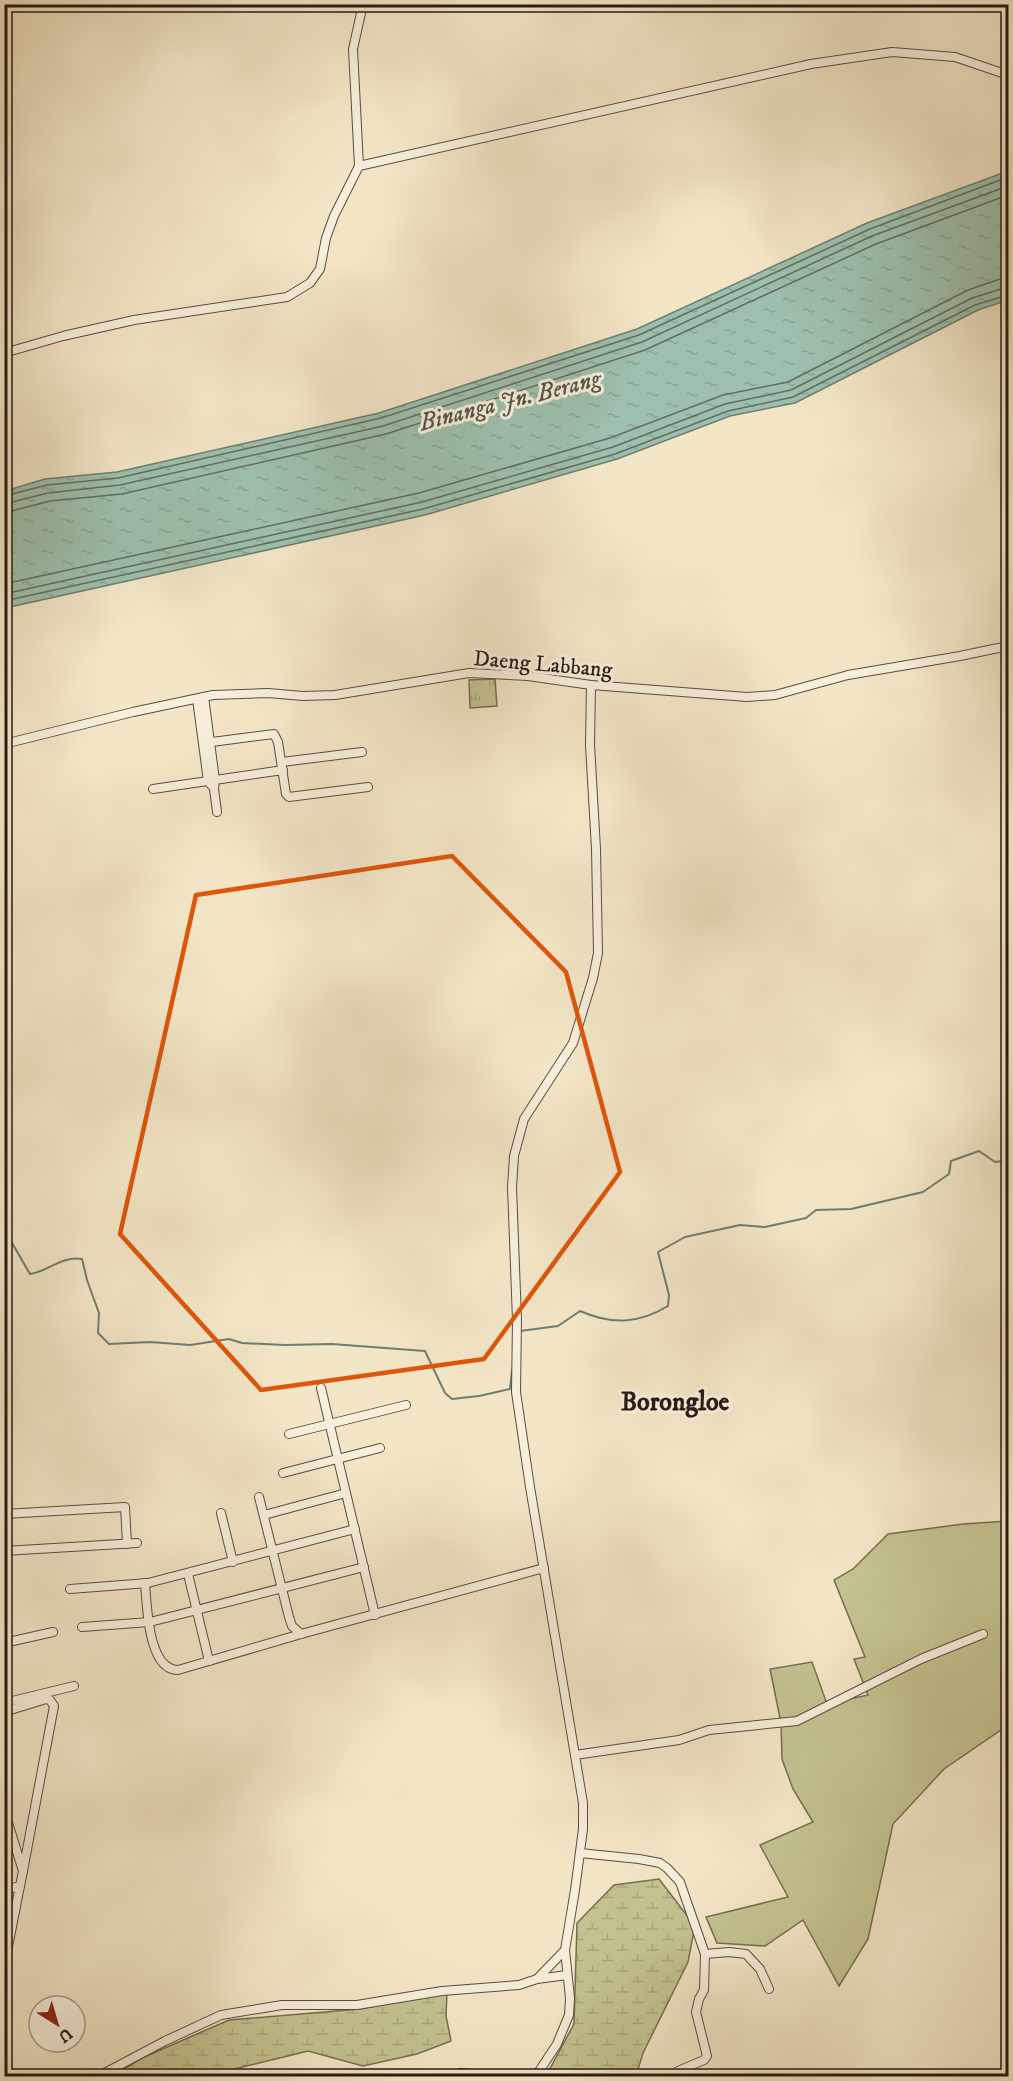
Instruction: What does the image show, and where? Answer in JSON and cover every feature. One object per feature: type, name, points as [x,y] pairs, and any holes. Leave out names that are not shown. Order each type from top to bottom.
[{"type":"street","points":[[4,353],[63,336],[134,320],[287,297],[302,290],[310,283],[320,269],[326,238],[334,216],[359,166],[353,49],[363,4]]},
{"type":"street","points":[[359,166],[811,64],[892,52],[955,57],[1008,75]]},
{"type":"street","name":"Daeng Labbang","points":[[4,744],[144,709],[200,698],[268,693],[319,696],[341,694],[469,673],[528,676],[591,685],[747,697],[775,695],[848,675],[1008,646]]},
{"type":"street","points":[[536,2076],[557,2044],[567,2023],[570,1998],[564,1950],[580,1853],[583,1803],[523,1447],[516,1392],[517,1320],[513,1244],[513,1165],[524,1119],[573,1043],[593,978],[598,952],[596,849],[590,745],[591,685]]},
{"type":"street","points":[[200,698],[217,812]]},
{"type":"street","points":[[207,743],[274,734],[278,742],[286,794],[290,797],[368,787]]},
{"type":"street","points":[[153,789],[212,783],[282,766],[362,752]]},
{"type":"street","points":[[321,1388],[375,1615]]},
{"type":"street","points":[[289,1434],[405,1405]]},
{"type":"street","points":[[283,1473],[380,1448]]},
{"type":"street","points":[[264,1515],[346,1493]]},
{"type":"street","points":[[259,1497],[292,1626],[301,1634]]},
{"type":"street","points":[[4,1514],[125,1507],[127,1544]]},
{"type":"street","points":[[221,1513],[233,1562]]},
{"type":"street","points":[[70,1589],[145,1583],[188,1574],[355,1529]]},
{"type":"street","points":[[4,1551],[137,1543]]},
{"type":"street","points":[[82,1627],[150,1622],[364,1567]]},
{"type":"street","points":[[145,1583],[155,1652],[165,1666],[171,1670],[178,1670],[544,1568]]},
{"type":"street","points":[[188,1574],[209,1661]]},
{"type":"street","points":[[4,1643],[53,1632]]},
{"type":"street","points":[[575,1755],[679,1740],[709,1730],[797,1721],[921,1659],[982,1634]]},
{"type":"street","points":[[4,1703],[74,1686]]},
{"type":"street","points":[[4,1712],[46,1699],[50,1700],[54,1706],[4,1967]]},
{"type":"street","points":[[4,1810],[8,1832],[23,1870]]},
{"type":"street","points":[[580,1853],[660,1863],[680,1882],[705,1954],[704,1990],[696,2012],[706,2056],[705,2059],[678,2071]]},
{"type":"street","points":[[4,1890],[21,1886]]},
{"type":"street","points":[[537,1979],[564,1950]]},
{"type":"street","points":[[705,1954],[729,1952],[746,1954],[760,1969],[769,1989]]},
{"type":"street","points":[[99,2076],[221,2015],[276,2006],[357,2005],[442,1991],[519,1985],[537,1979],[567,1975]]},
{"type":"street","points":[[460,2073],[497,2076]]},
{"type":"highlighted area","points":[[452,856],[566,972],[620,1172],[484,1359],[261,1390],[120,1234],[196,895]]},
{"type":"green space","points":[[495,679],[497,706],[470,708],[469,680]]},
{"type":"green space","points":[[1008,1521],[1008,1725],[944,1769],[893,1824],[868,1939],[839,1986],[803,1920],[765,1946],[717,1943],[706,1917],[788,1897],[760,1845],[813,1822],[793,1789],[782,1759],[781,1723],[770,1669],[812,1662],[827,1704],[868,1695],[854,1659],[865,1657],[834,1580],[853,1569],[888,1534],[963,1524]]},
{"type":"green space","points":[[659,1879],[695,1926],[688,1962],[643,2053],[636,2076],[546,2076],[574,2024],[577,1923],[614,1885]]},
{"type":"green space","points":[[447,1992],[446,2016],[451,2041],[417,2054],[363,2066],[308,2051],[206,2076],[112,2076],[142,2058],[229,2020],[360,2009]]},
{"type":"water","name":"Binanga Jn. Berang","points":[[1008,171],[1008,300],[978,310],[795,403],[730,416],[617,459],[425,515],[5,608],[5,491],[45,479],[117,472],[379,413],[637,329],[867,223]]},
{"type":"waterway","points":[[520,1331],[558,1326],[580,1311],[603,1319],[625,1320],[646,1316],[668,1306],[669,1295],[658,1252],[685,1237],[740,1225],[765,1227],[806,1218],[816,1210],[851,1209],[923,1192],[949,1174],[951,1161],[979,1151],[995,1162],[1008,1160]]},
{"type":"waterway","points":[[4,1229],[30,1274],[67,1260],[82,1259],[99,1313],[98,1333],[109,1344],[150,1342],[190,1345],[229,1339],[242,1343],[332,1344],[425,1351],[445,1393],[452,1399],[510,1389],[512,1370]]},
{"type":"district","name":"Borongloe","points":[[675,1401]]}]
